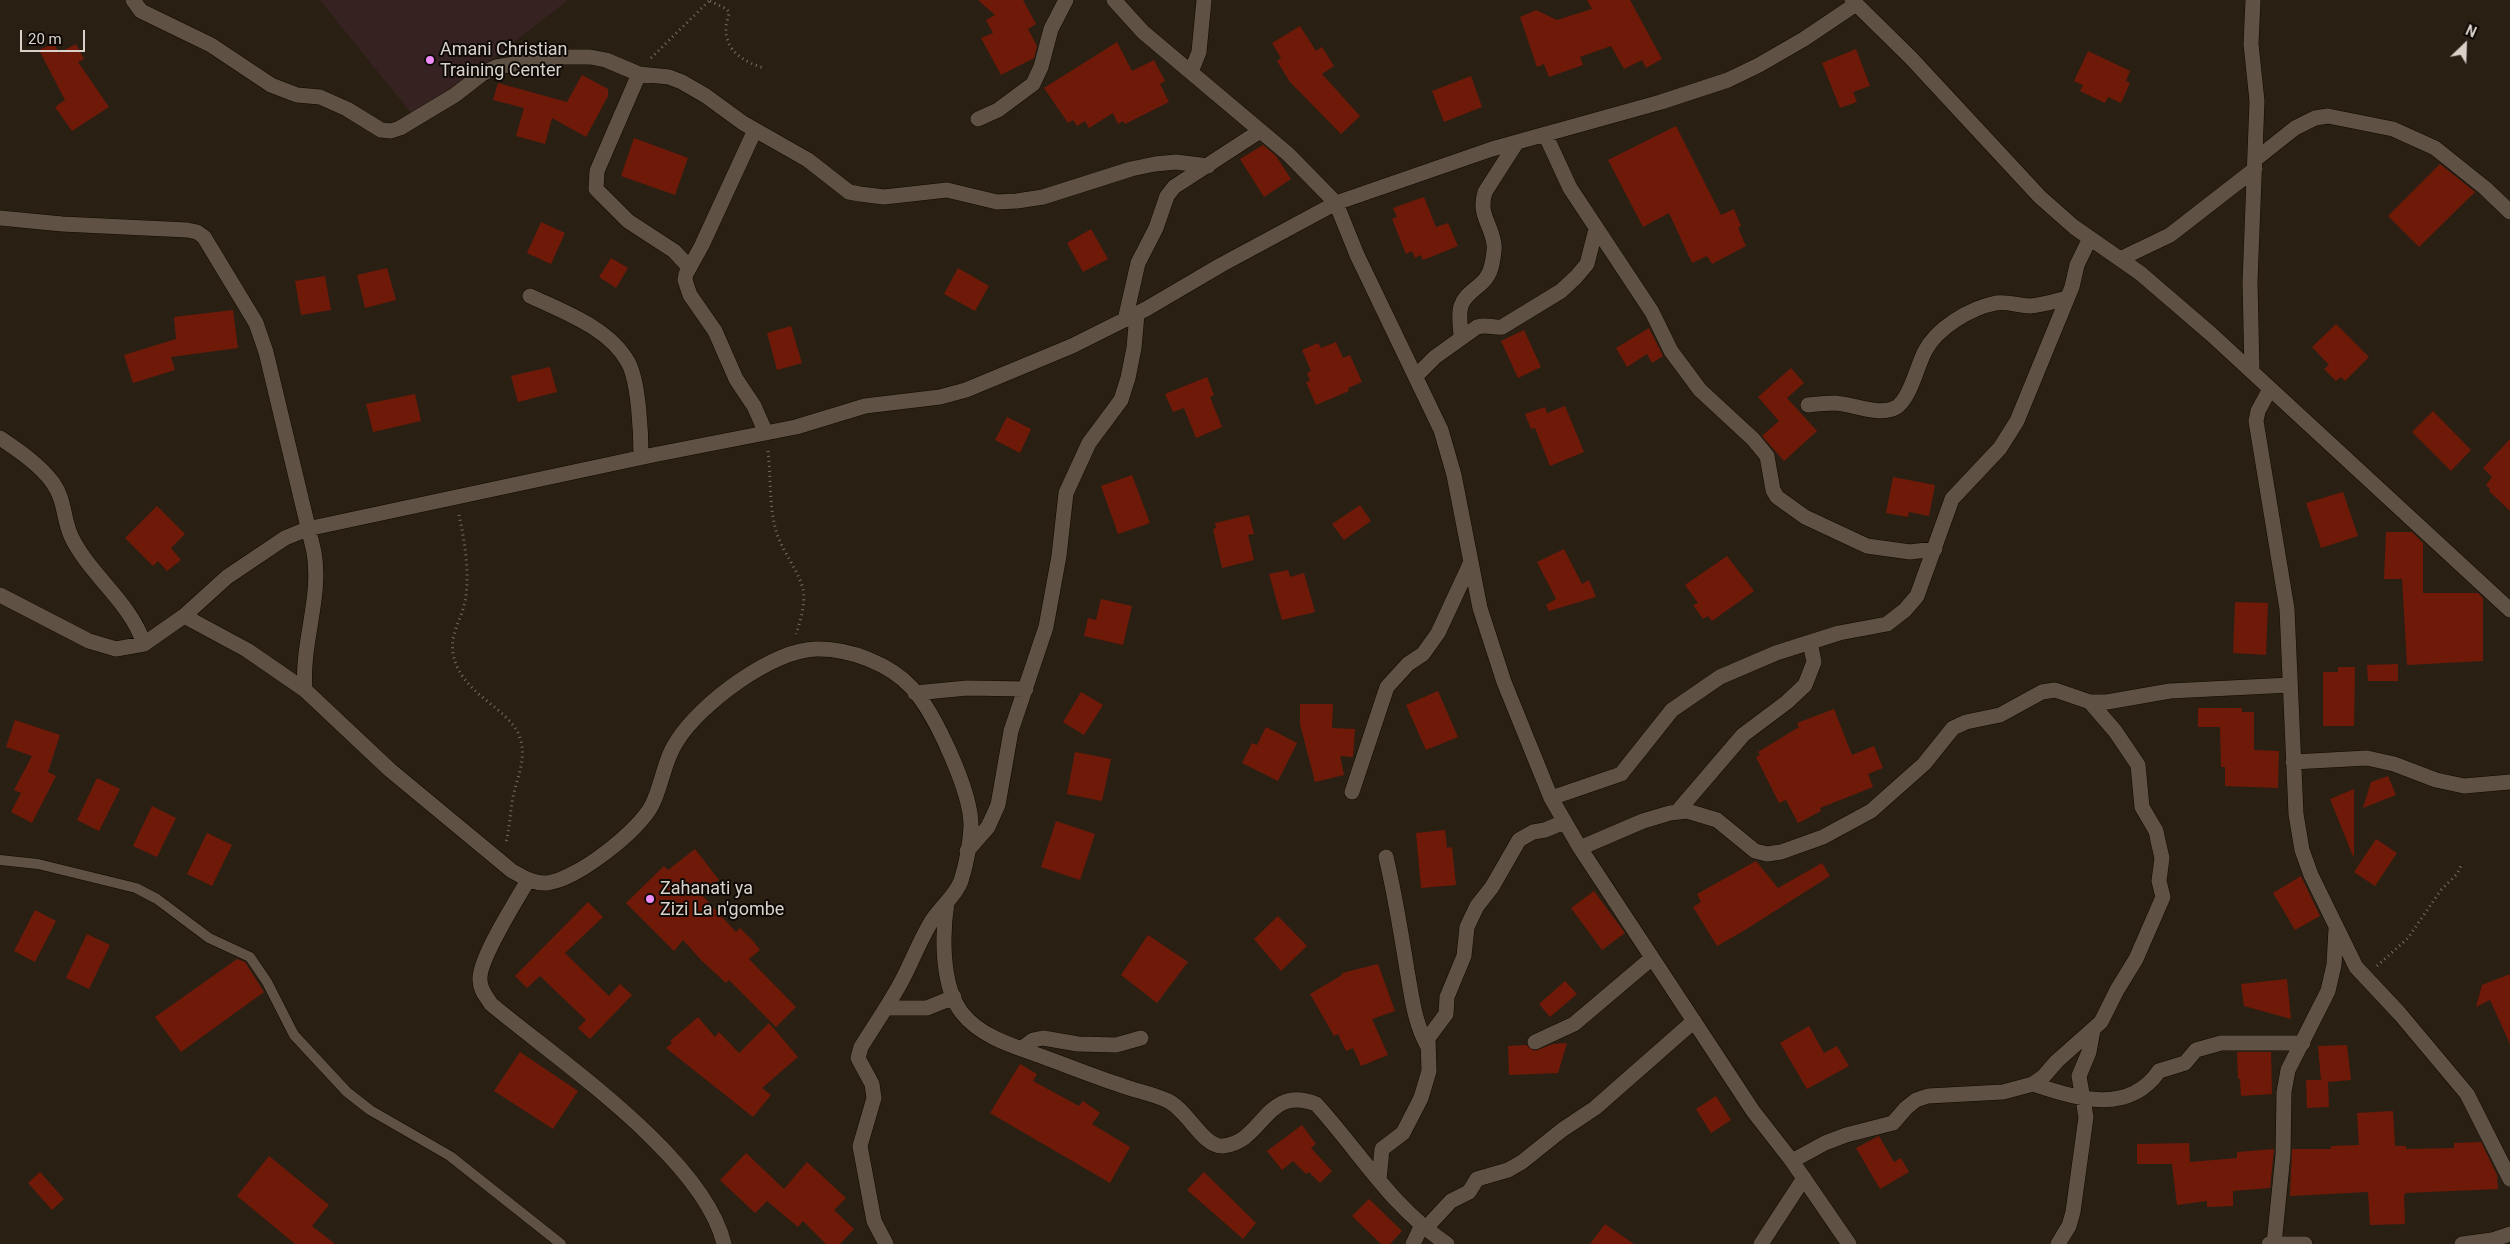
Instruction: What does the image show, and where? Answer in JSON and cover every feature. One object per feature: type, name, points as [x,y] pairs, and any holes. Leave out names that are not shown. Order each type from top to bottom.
[{"type":"street","points":[[133,0],[141,11],[211,45],[271,85],[297,95],[320,97],[347,108],[373,126],[391,131],[416,119],[455,95],[482,74],[496,67],[557,56],[590,57],[606,60],[639,74],[669,77],[682,82],[755,130],[808,160],[849,192],[884,197],[948,190],[997,202],[1017,201],[1043,197],[1131,169],[1155,164],[1176,162],[1208,166]]},
{"type":"street","points":[[978,119],[998,110],[1034,84],[1041,67],[1051,29],[1066,0]]},
{"type":"street","points":[[1114,0],[1143,32],[1288,154],[1336,203],[1357,255],[1441,430],[1454,475],[1480,608],[1504,682],[1551,798],[1580,848],[1753,1111],[1792,1161],[1849,1244]]},
{"type":"street","points":[[1191,72],[1200,52],[1204,0]]},
{"type":"street","points":[[2252,371],[2250,282],[2257,100],[2251,44],[2253,0]]},
{"type":"street","points":[[0,595],[89,642],[116,649],[144,644],[184,616],[226,577],[285,538],[307,529],[796,427],[865,406],[940,397],[966,390],[1072,346],[1131,316],[1336,203],[1517,142],[1661,102],[1728,80],[1796,43],[1854,2],[1911,58],[2040,197],[2090,238],[2147,280],[2252,371],[2510,610]]},
{"type":"street","points":[[639,74],[597,171],[596,189],[628,221],[674,251],[690,267]]},
{"type":"street","points":[[2120,260],[2170,235],[2256,164],[2295,128],[2315,118],[2328,116],[2393,129],[2410,135],[2435,148],[2485,188],[2510,212]]},
{"type":"street","points":[[755,130],[685,280],[690,295],[715,331],[736,379],[754,406],[766,433]]},
{"type":"street","points":[[966,852],[988,827],[998,805],[1011,731],[1046,627],[1059,556],[1066,493],[1089,443],[1121,400],[1128,378],[1133,277],[1156,228],[1167,196],[1174,187],[1260,131]]},
{"type":"street","points":[[1545,134],[1570,188],[1652,312],[1671,351],[1700,390],[1753,439],[1767,456],[1773,490],[1777,496],[1805,517],[1867,546],[1910,552],[1934,550]]},
{"type":"street","points":[[1461,338],[1460,309],[1464,299],[1480,287],[1492,267],[1495,246],[1481,209],[1482,201],[1485,192],[1517,142]]},
{"type":"street","points":[[0,218],[62,224],[187,230],[197,232],[204,237],[256,324],[261,338],[317,567],[316,594],[305,649],[305,690]]},
{"type":"street","points":[[1416,376],[1435,357],[1476,327],[1484,325],[1495,328],[1502,327],[1561,291],[1587,264],[1596,229]]},
{"type":"street","points":[[1551,798],[1621,774],[1672,710],[1720,677],[1776,653],[1810,642],[1839,633],[1886,624],[1905,610],[1917,596],[1952,499],[2000,448],[2017,421],[2067,298],[2077,265],[2090,238]]},
{"type":"street","points":[[530,296],[602,334],[615,345],[629,363],[638,411],[641,458]]},
{"type":"street","points":[[1808,405],[1835,403],[1883,411],[1896,408],[1911,385],[1925,351],[1936,336],[1955,321],[1977,309],[1996,303],[2029,306],[2067,298]]},
{"type":"street","points":[[2270,389],[2258,411],[2256,421],[2287,609],[2296,814],[2302,850],[2311,875],[2356,967],[2400,1014],[2467,1094],[2510,1179]]},
{"type":"street","points":[[0,438],[15,448],[52,482],[62,497],[71,536],[88,562],[133,617],[144,644]]},
{"type":"street","points":[[1352,792],[1387,687],[1408,664],[1423,654],[1438,633],[1471,562]]},
{"type":"street","points":[[184,616],[247,650],[305,690],[390,770],[512,871],[528,880],[545,883],[565,879],[587,866],[616,844],[641,821],[652,806],[676,741],[694,720],[739,680],[789,654],[816,649],[846,652],[889,669],[916,693],[937,726],[967,796],[971,826],[960,884],[932,919],[901,982],[861,1047],[858,1058],[872,1084],[874,1098],[860,1146],[872,1213],[886,1244]]},
{"type":"street","points":[[1677,812],[1743,735],[1787,702],[1805,685],[1814,662],[1810,642]]},
{"type":"street","points":[[1580,848],[1643,821],[1687,811],[1717,820],[1756,850],[1768,854],[1780,852],[1823,837],[1871,811],[1924,764],[1953,728],[1966,722],[2000,715],[2042,692],[2055,690],[2090,702],[2107,702],[2170,691],[2290,685]]},
{"type":"street","points":[[916,693],[967,688],[1026,689]]},
{"type":"street","points":[[1792,1161],[1825,1143],[1846,1135],[1893,1123],[1916,1100],[1928,1096],[2003,1092],[2033,1084],[2101,1022],[2136,959],[2163,897],[2159,881],[2162,858],[2156,831],[2142,807],[2138,765],[2115,731],[2090,702]]},
{"type":"street","points":[[2293,762],[2367,758],[2394,764],[2436,780],[2464,786],[2510,782]]},
{"type":"street","points":[[1379,1180],[1382,1148],[1403,1133],[1421,1098],[1429,1071],[1428,1047],[1430,1033],[1446,1014],[1447,997],[1464,956],[1467,928],[1482,896],[1492,887],[1519,840],[1528,834],[1545,830],[1564,822]]},
{"type":"street","points":[[1386,857],[1396,901],[1414,1012],[1418,1030],[1428,1047]]},
{"type":"street","points":[[528,880],[483,962],[479,978],[481,990],[491,1004],[641,1127],[690,1180],[720,1224],[724,1244]]},
{"type":"street","points":[[946,902],[944,946],[948,980],[961,1012],[971,1023],[990,1037],[1177,1105],[1208,1142],[1216,1146],[1240,1141],[1276,1107],[1288,1100],[1301,1098],[1316,1104],[1400,1207],[1423,1228],[1448,1244]]},
{"type":"street","points":[[2274,1244],[2283,1155],[2284,1092],[2288,1070],[2328,991],[2334,965],[2337,928]]},
{"type":"street","points":[[1535,1042],[1574,1024],[1652,958]]},
{"type":"street","points":[[886,1008],[927,1008],[954,997]]},
{"type":"street","points":[[1414,1244],[1423,1228],[1451,1201],[1469,1192],[1477,1179],[1508,1170],[1522,1162],[1562,1130],[1595,1108],[1694,1021]]},
{"type":"street","points":[[2058,1244],[2069,1226],[2073,1212],[2086,1117],[2078,1076],[2088,1052],[2093,1030]]},
{"type":"street","points":[[1021,1049],[1033,1040],[1044,1038],[1078,1044],[1116,1045],[1141,1038]]},
{"type":"street","points":[[2033,1084],[2082,1098],[2112,1100],[2128,1097],[2152,1081],[2162,1069],[2185,1063],[2196,1050],[2205,1046],[2221,1043],[2303,1043]]},
{"type":"street","points":[[1761,1244],[1804,1178]]},
{"type":"street","points":[[2462,1244],[2492,1240],[2510,1234]]},
{"type":"street","points":[[2269,1244],[2305,1244]]},
{"type":"lane","points":[[0,860],[38,864],[136,888],[157,899],[209,938],[250,957],[267,982],[294,1035],[347,1092],[370,1110],[450,1156],[561,1244]]},
{"type":"path","points":[[639,74],[645,64],[665,42],[710,0],[729,12],[726,30],[734,53],[741,59],[764,68]]},
{"type":"path","points":[[766,433],[771,508],[775,528],[781,548],[803,590],[799,626],[789,654]]},
{"type":"path","points":[[452,498],[459,514],[464,535],[466,569],[464,602],[452,640],[453,655],[468,684],[487,703],[514,725],[521,739],[522,764],[512,799],[509,830],[501,862]]},
{"type":"path","points":[[2366,978],[2383,959],[2408,938],[2441,890],[2457,874],[2462,864]]},
{"type":"shaded area","name":"Amani Christian Training Center","points":[[320,0],[568,0],[416,119]]},
{"type":"building","points":[[978,0],[1023,0],[1036,24],[1028,29],[1037,46],[1034,58],[1001,75],[981,38],[993,33],[986,20],[995,15]]},
{"type":"building","points":[[1587,0],[1630,0],[1662,59],[1646,68],[1642,60],[1624,69],[1611,46],[1580,57],[1583,65],[1549,77],[1544,64],[1537,67],[1520,17],[1536,10],[1557,20],[1592,9]]},
{"type":"building","points":[[1300,26],[1316,51],[1322,47],[1334,66],[1322,74],[1360,116],[1341,134],[1290,82],[1277,61],[1281,58],[1272,43]]},
{"type":"building","points":[[1117,42],[1132,71],[1154,60],[1165,81],[1160,84],[1169,102],[1125,124],[1123,121],[1118,124],[1113,113],[1089,128],[1085,121],[1077,126],[1073,120],[1068,123],[1044,88]]},
{"type":"building","points":[[54,43],[59,53],[76,44],[84,59],[78,62],[109,107],[72,131],[55,107],[65,100],[39,50]]},
{"type":"building","points":[[1856,49],[1870,86],[1853,92],[1857,102],[1840,108],[1822,63]]},
{"type":"building","points":[[2088,51],[2130,71],[2126,81],[2130,83],[2121,103],[2108,97],[2105,103],[2080,91],[2083,85],[2074,81]]},
{"type":"building","points":[[582,75],[608,89],[608,96],[586,137],[552,118],[545,144],[516,136],[524,108],[493,100],[498,83],[567,102]]},
{"type":"building","points":[[1471,76],[1482,107],[1444,122],[1432,91]]},
{"type":"building","points":[[1676,126],[1721,215],[1734,209],[1741,226],[1738,228],[1746,246],[1712,264],[1707,256],[1692,263],[1669,213],[1643,227],[1608,160]]},
{"type":"building","points":[[634,138],[688,158],[675,195],[621,176]]},
{"type":"building","points":[[1263,145],[1276,156],[1291,179],[1264,197],[1240,159]]},
{"type":"building","points":[[2440,164],[2475,192],[2419,247],[2388,216]]},
{"type":"building","points":[[1424,197],[1436,227],[1448,223],[1458,246],[1423,260],[1421,255],[1415,258],[1412,251],[1406,254],[1392,219],[1397,217],[1393,208]]},
{"type":"building","points":[[541,222],[565,233],[551,264],[527,253]]},
{"type":"building","points":[[1091,229],[1108,259],[1083,272],[1067,243]]},
{"type":"building","points":[[611,258],[628,268],[616,288],[599,277]]},
{"type":"building","points":[[387,268],[396,300],[365,308],[357,275]]},
{"type":"building","points":[[958,268],[989,286],[975,311],[944,294]]},
{"type":"building","points":[[325,276],[331,310],[301,315],[295,281]]},
{"type":"building","points":[[233,310],[238,348],[171,357],[175,370],[133,383],[124,355],[176,339],[174,317]]},
{"type":"building","points":[[2336,324],[2369,357],[2345,381],[2341,377],[2336,381],[2324,369],[2329,365],[2312,347]]},
{"type":"building","points":[[791,326],[802,363],[777,370],[767,333]]},
{"type":"building","points":[[1649,328],[1663,356],[1652,363],[1647,354],[1627,367],[1616,348]]},
{"type":"building","points":[[1524,330],[1541,367],[1518,378],[1501,341]]},
{"type":"building","points":[[1336,342],[1343,358],[1350,355],[1362,382],[1348,388],[1349,391],[1316,405],[1306,382],[1310,381],[1307,373],[1311,371],[1302,350],[1318,343],[1321,348]]},
{"type":"building","points":[[550,367],[557,392],[518,402],[511,376]]},
{"type":"building","points":[[1791,368],[1804,383],[1787,398],[1817,431],[1784,461],[1762,436],[1779,421],[1758,397]]},
{"type":"building","points":[[1207,377],[1214,395],[1210,397],[1222,427],[1196,438],[1184,408],[1173,412],[1165,394]]},
{"type":"building","points":[[415,394],[421,421],[373,432],[366,404]]},
{"type":"building","points":[[1565,406],[1584,452],[1550,466],[1535,428],[1531,429],[1525,414],[1545,407],[1547,413]]},
{"type":"building","points":[[2433,411],[2471,450],[2451,471],[2412,432]]},
{"type":"building","points":[[1007,417],[1031,429],[1020,453],[995,440]]},
{"type":"building","points":[[2510,439],[2510,511],[2489,491],[2490,489],[2486,485],[2492,477],[2483,468]]},
{"type":"building","points":[[1132,475],[1150,523],[1118,534],[1101,486]]},
{"type":"building","points":[[1893,477],[1935,485],[1929,516],[1909,512],[1908,517],[1886,513]]},
{"type":"building","points":[[2343,492],[2358,536],[2321,548],[2306,503]]},
{"type":"building","points":[[1360,505],[1371,521],[1344,540],[1332,524]]},
{"type":"building","points":[[157,506],[185,534],[171,548],[181,560],[167,571],[158,561],[153,566],[125,538]]},
{"type":"building","points":[[1249,515],[1254,534],[1248,535],[1254,560],[1222,568],[1213,529],[1216,528],[1215,523]]},
{"type":"building","points":[[2386,532],[2412,532],[2423,543],[2423,593],[2478,593],[2483,598],[2483,661],[2407,665],[2402,579],[2384,579]]},
{"type":"building","points":[[1564,549],[1582,584],[1589,580],[1596,597],[1549,611],[1546,605],[1556,599],[1537,562]]},
{"type":"building","points":[[1727,556],[1754,591],[1712,621],[1708,616],[1703,619],[1693,605],[1698,603],[1685,585]]},
{"type":"building","points":[[1288,570],[1290,577],[1304,573],[1315,612],[1282,620],[1269,574]]},
{"type":"building","points":[[1101,599],[1132,606],[1123,645],[1084,636],[1088,618],[1096,620]]},
{"type":"building","points":[[2235,602],[2268,603],[2266,655],[2233,653]]},
{"type":"building","points":[[2398,664],[2398,681],[2368,681],[2367,665]]},
{"type":"building","points":[[2338,667],[2355,667],[2354,726],[2323,726],[2323,672],[2338,672]]},
{"type":"building","points":[[1438,691],[1458,737],[1426,750],[1406,705]]},
{"type":"building","points":[[1081,692],[1103,705],[1084,735],[1063,722]]},
{"type":"building","points":[[1300,704],[1333,704],[1332,728],[1355,729],[1353,757],[1340,756],[1344,775],[1315,782],[1300,724]]},
{"type":"building","points":[[2198,708],[2242,708],[2242,712],[2254,712],[2254,750],[2279,751],[2278,788],[2225,786],[2225,767],[2221,767],[2220,727],[2198,727]]},
{"type":"building","points":[[1834,709],[1852,755],[1874,746],[1883,768],[1868,774],[1873,787],[1820,808],[1821,811],[1798,823],[1786,800],[1779,803],[1756,757],[1760,755],[1758,752],[1799,727],[1797,723]]},
{"type":"building","points":[[15,720],[60,735],[48,772],[56,776],[32,823],[11,812],[21,793],[14,790],[32,756],[6,747]]},
{"type":"building","points":[[1266,727],[1297,743],[1278,781],[1242,763],[1252,743],[1257,745]]},
{"type":"building","points":[[1075,752],[1111,759],[1102,801],[1067,794]]},
{"type":"building","points":[[2388,776],[2396,795],[2363,808],[2371,782]]},
{"type":"building","points":[[97,778],[120,789],[99,831],[77,820]]},
{"type":"building","points":[[2354,789],[2354,856],[2353,856],[2330,799]]},
{"type":"building","points":[[152,806],[176,818],[157,857],[133,846]]},
{"type":"building","points":[[1056,821],[1095,834],[1080,880],[1041,867]]},
{"type":"building","points":[[1445,830],[1447,848],[1452,847],[1456,885],[1421,888],[1416,833]]},
{"type":"building","points":[[207,833],[232,845],[212,886],[187,874]]},
{"type":"building","points":[[2376,839],[2397,853],[2375,886],[2354,872]]},
{"type":"building","points":[[695,849],[719,880],[701,894],[736,932],[740,928],[754,942],[760,950],[749,959],[796,1007],[776,1027],[729,980],[726,983],[702,961],[683,940],[674,951],[626,903],[664,866],[668,870]]},
{"type":"building","points":[[1756,861],[1778,888],[1822,863],[1830,876],[1717,946],[1693,907],[1701,902],[1697,894]]},
{"type":"building","points":[[2301,876],[2320,916],[2295,930],[2273,893]]},
{"type":"building","points":[[1594,891],[1625,933],[1602,950],[1571,908]]},
{"type":"building","points":[[588,902],[603,917],[565,953],[609,996],[620,984],[632,995],[590,1039],[578,1028],[586,1020],[540,976],[527,988],[515,976]]},
{"type":"building","points":[[35,910],[56,921],[35,962],[14,951]]},
{"type":"building","points":[[1278,916],[1307,946],[1281,971],[1254,939]]},
{"type":"building","points":[[87,934],[110,945],[89,989],[66,978]]},
{"type":"building","points":[[1148,935],[1188,962],[1157,1003],[1121,975]]},
{"type":"building","points":[[237,959],[245,962],[264,992],[181,1052],[155,1017]]},
{"type":"building","points":[[1378,964],[1395,1011],[1372,1019],[1388,1055],[1361,1066],[1353,1048],[1346,1051],[1338,1034],[1334,1036],[1310,994],[1342,975],[1342,973]]},
{"type":"building","points":[[2510,974],[2510,1044],[2490,1000],[2476,1007],[2482,985]]},
{"type":"building","points":[[2287,979],[2291,1019],[2244,1006],[2241,984]]},
{"type":"building","points":[[1565,981],[1577,994],[1550,1017],[1539,1004]]},
{"type":"building","points":[[698,1017],[715,1037],[719,1032],[739,1053],[769,1023],[798,1057],[762,1088],[771,1095],[753,1117],[666,1048],[672,1043],[670,1041]]},
{"type":"building","points":[[1809,1026],[1824,1053],[1837,1046],[1849,1066],[1807,1089],[1780,1043]]},
{"type":"building","points":[[1567,1043],[1558,1073],[1509,1075],[1508,1046],[1526,1045],[1535,1051],[1553,1044]]},
{"type":"building","points":[[2347,1045],[2351,1080],[2328,1082],[2329,1107],[2307,1108],[2306,1080],[2321,1080],[2318,1046]]},
{"type":"building","points":[[520,1052],[578,1091],[553,1129],[494,1091]]},
{"type":"building","points":[[2237,1052],[2271,1052],[2272,1094],[2241,1096]]},
{"type":"building","points":[[1020,1064],[1037,1074],[1033,1081],[1079,1106],[1083,1101],[1100,1113],[1092,1124],[1130,1147],[1110,1183],[990,1113]]},
{"type":"building","points":[[1716,1096],[1731,1120],[1711,1133],[1696,1109]]},
{"type":"building","points":[[2393,1111],[2395,1146],[2406,1146],[2406,1149],[2454,1148],[2454,1143],[2481,1142],[2497,1175],[2498,1189],[2406,1193],[2404,1195],[2405,1224],[2370,1225],[2368,1192],[2290,1196],[2292,1149],[2331,1149],[2331,1146],[2359,1145],[2357,1113]]},
{"type":"building","points":[[1302,1125],[1316,1144],[1311,1148],[1332,1171],[1320,1183],[1309,1172],[1306,1174],[1293,1161],[1282,1170],[1267,1151]]},
{"type":"building","points":[[1879,1136],[1894,1162],[1901,1158],[1909,1172],[1880,1189],[1856,1148]]},
{"type":"building","points":[[2189,1143],[2190,1162],[2237,1158],[2237,1152],[2274,1149],[2270,1188],[2233,1191],[2233,1206],[2207,1207],[2207,1201],[2177,1205],[2172,1164],[2137,1164],[2137,1144]]},
{"type":"building","points":[[746,1153],[784,1189],[807,1162],[846,1198],[834,1210],[854,1229],[840,1244],[826,1244],[803,1221],[798,1227],[767,1201],[755,1213],[720,1180]]},
{"type":"building","points":[[269,1156],[329,1205],[312,1226],[335,1244],[295,1244],[237,1196]]},
{"type":"building","points":[[40,1172],[64,1199],[52,1210],[28,1183]]},
{"type":"building","points":[[1204,1172],[1256,1223],[1243,1239],[1187,1190]]},
{"type":"building","points":[[1369,1199],[1402,1231],[1390,1244],[1381,1244],[1352,1216]]},
{"type":"building","points":[[1605,1224],[1634,1244],[1590,1244]]},
{"type":"place","name":"Amani Christian Training Center","points":[[430,60]]},
{"type":"place","name":"Zahanati ya Zizi La n'gombe","points":[[650,899]]}]
